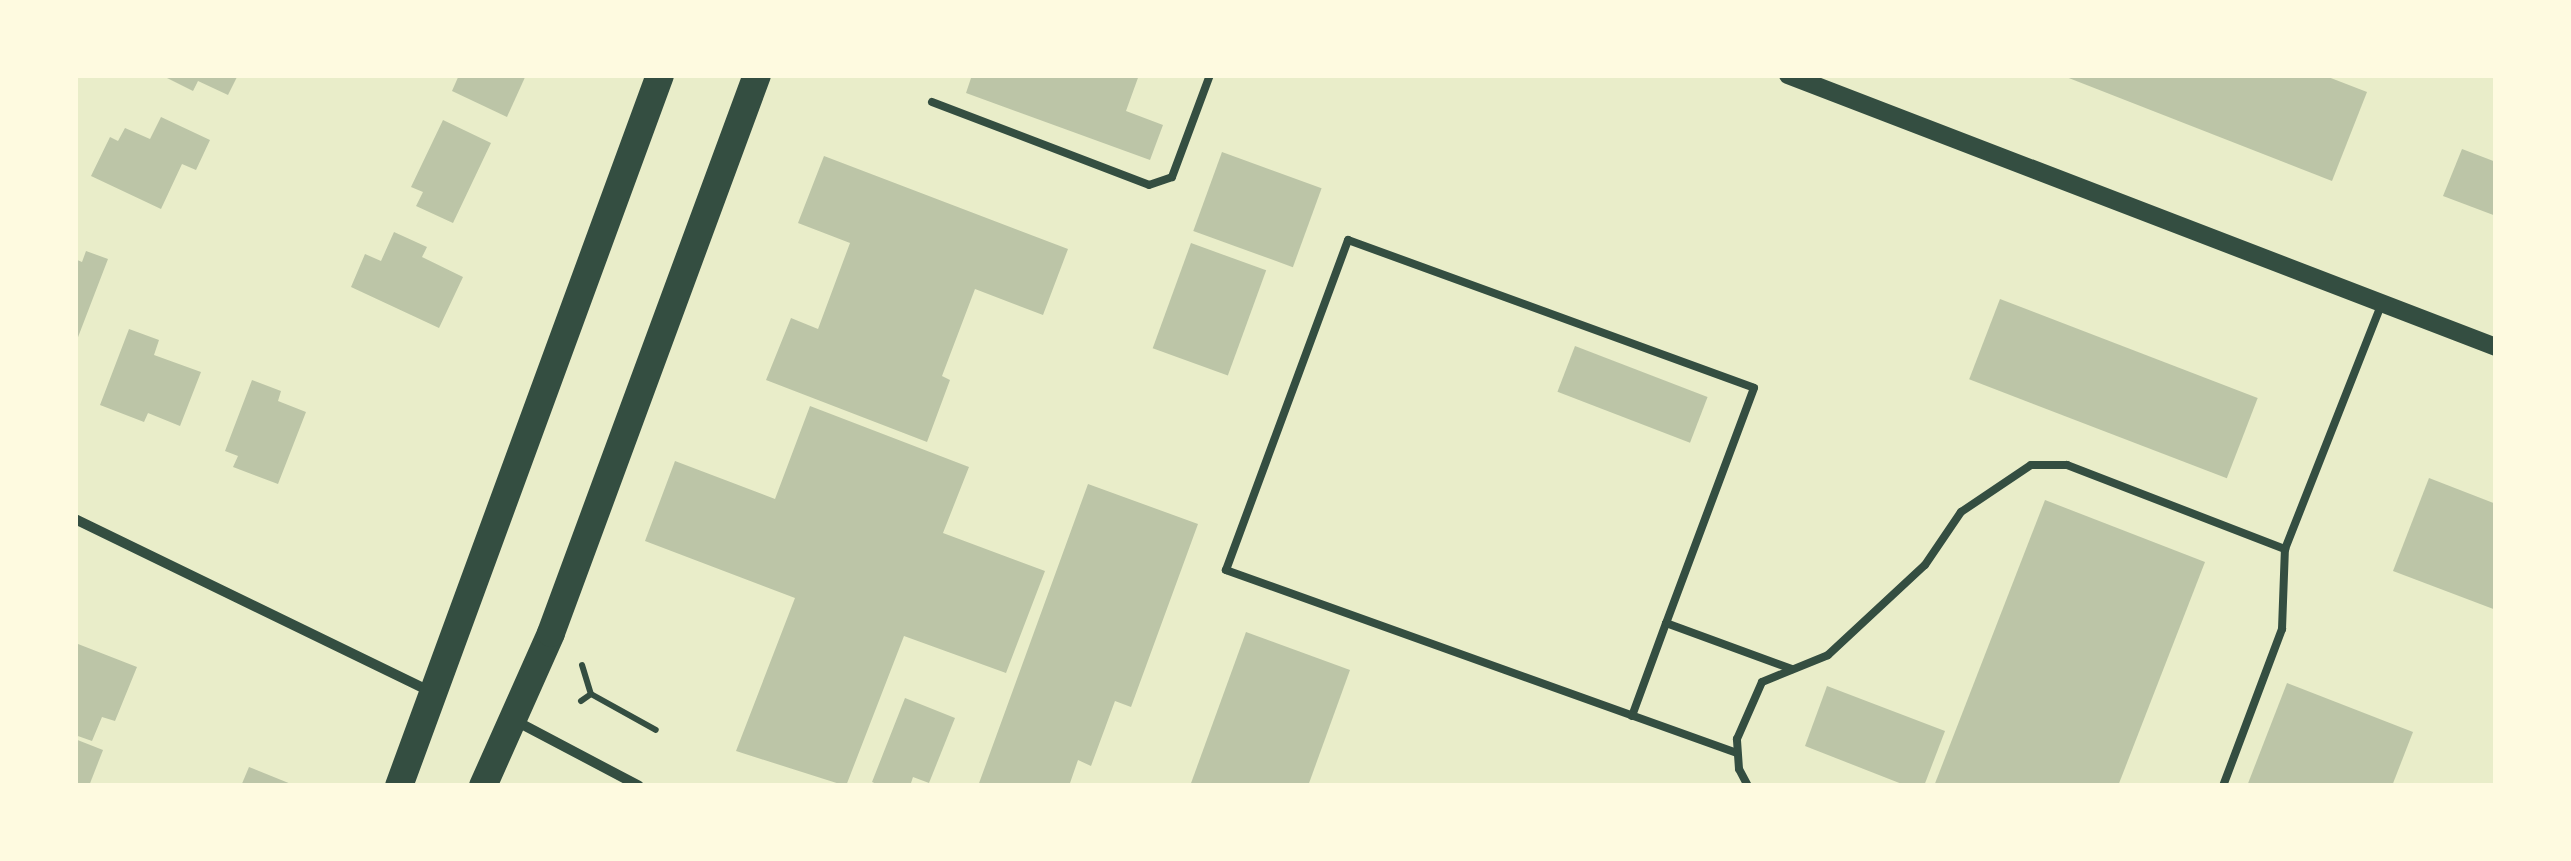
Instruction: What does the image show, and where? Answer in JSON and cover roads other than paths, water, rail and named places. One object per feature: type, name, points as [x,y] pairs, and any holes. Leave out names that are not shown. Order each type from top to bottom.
[{"type":"highway","points":[[399,786],[660,75]]},
{"type":"highway","points":[[483,786],[509,717],[552,632],[758,75]]},
{"type":"street","points":[[1788,75],[2496,347]]},
{"type":"street","points":[[75,519],[435,694]]},
{"type":"street","points":[[509,717],[639,786]]},
{"type":"lane","points":[[932,102],[1150,184],[1163,183],[1172,177],[1210,75]]},
{"type":"lane","points":[[1632,716],[1754,388],[1348,240],[1226,570],[1632,716],[1737,753]]},
{"type":"lane","points":[[2223,786],[2282,629],[2285,549],[2382,303]]},
{"type":"lane","points":[[1748,786],[1737,753],[1754,693],[1762,682],[1828,654],[1925,565],[1961,512],[2031,465],[2067,465],[2285,549]]},
{"type":"lane","points":[[1666,623],[1792,669]]}]
